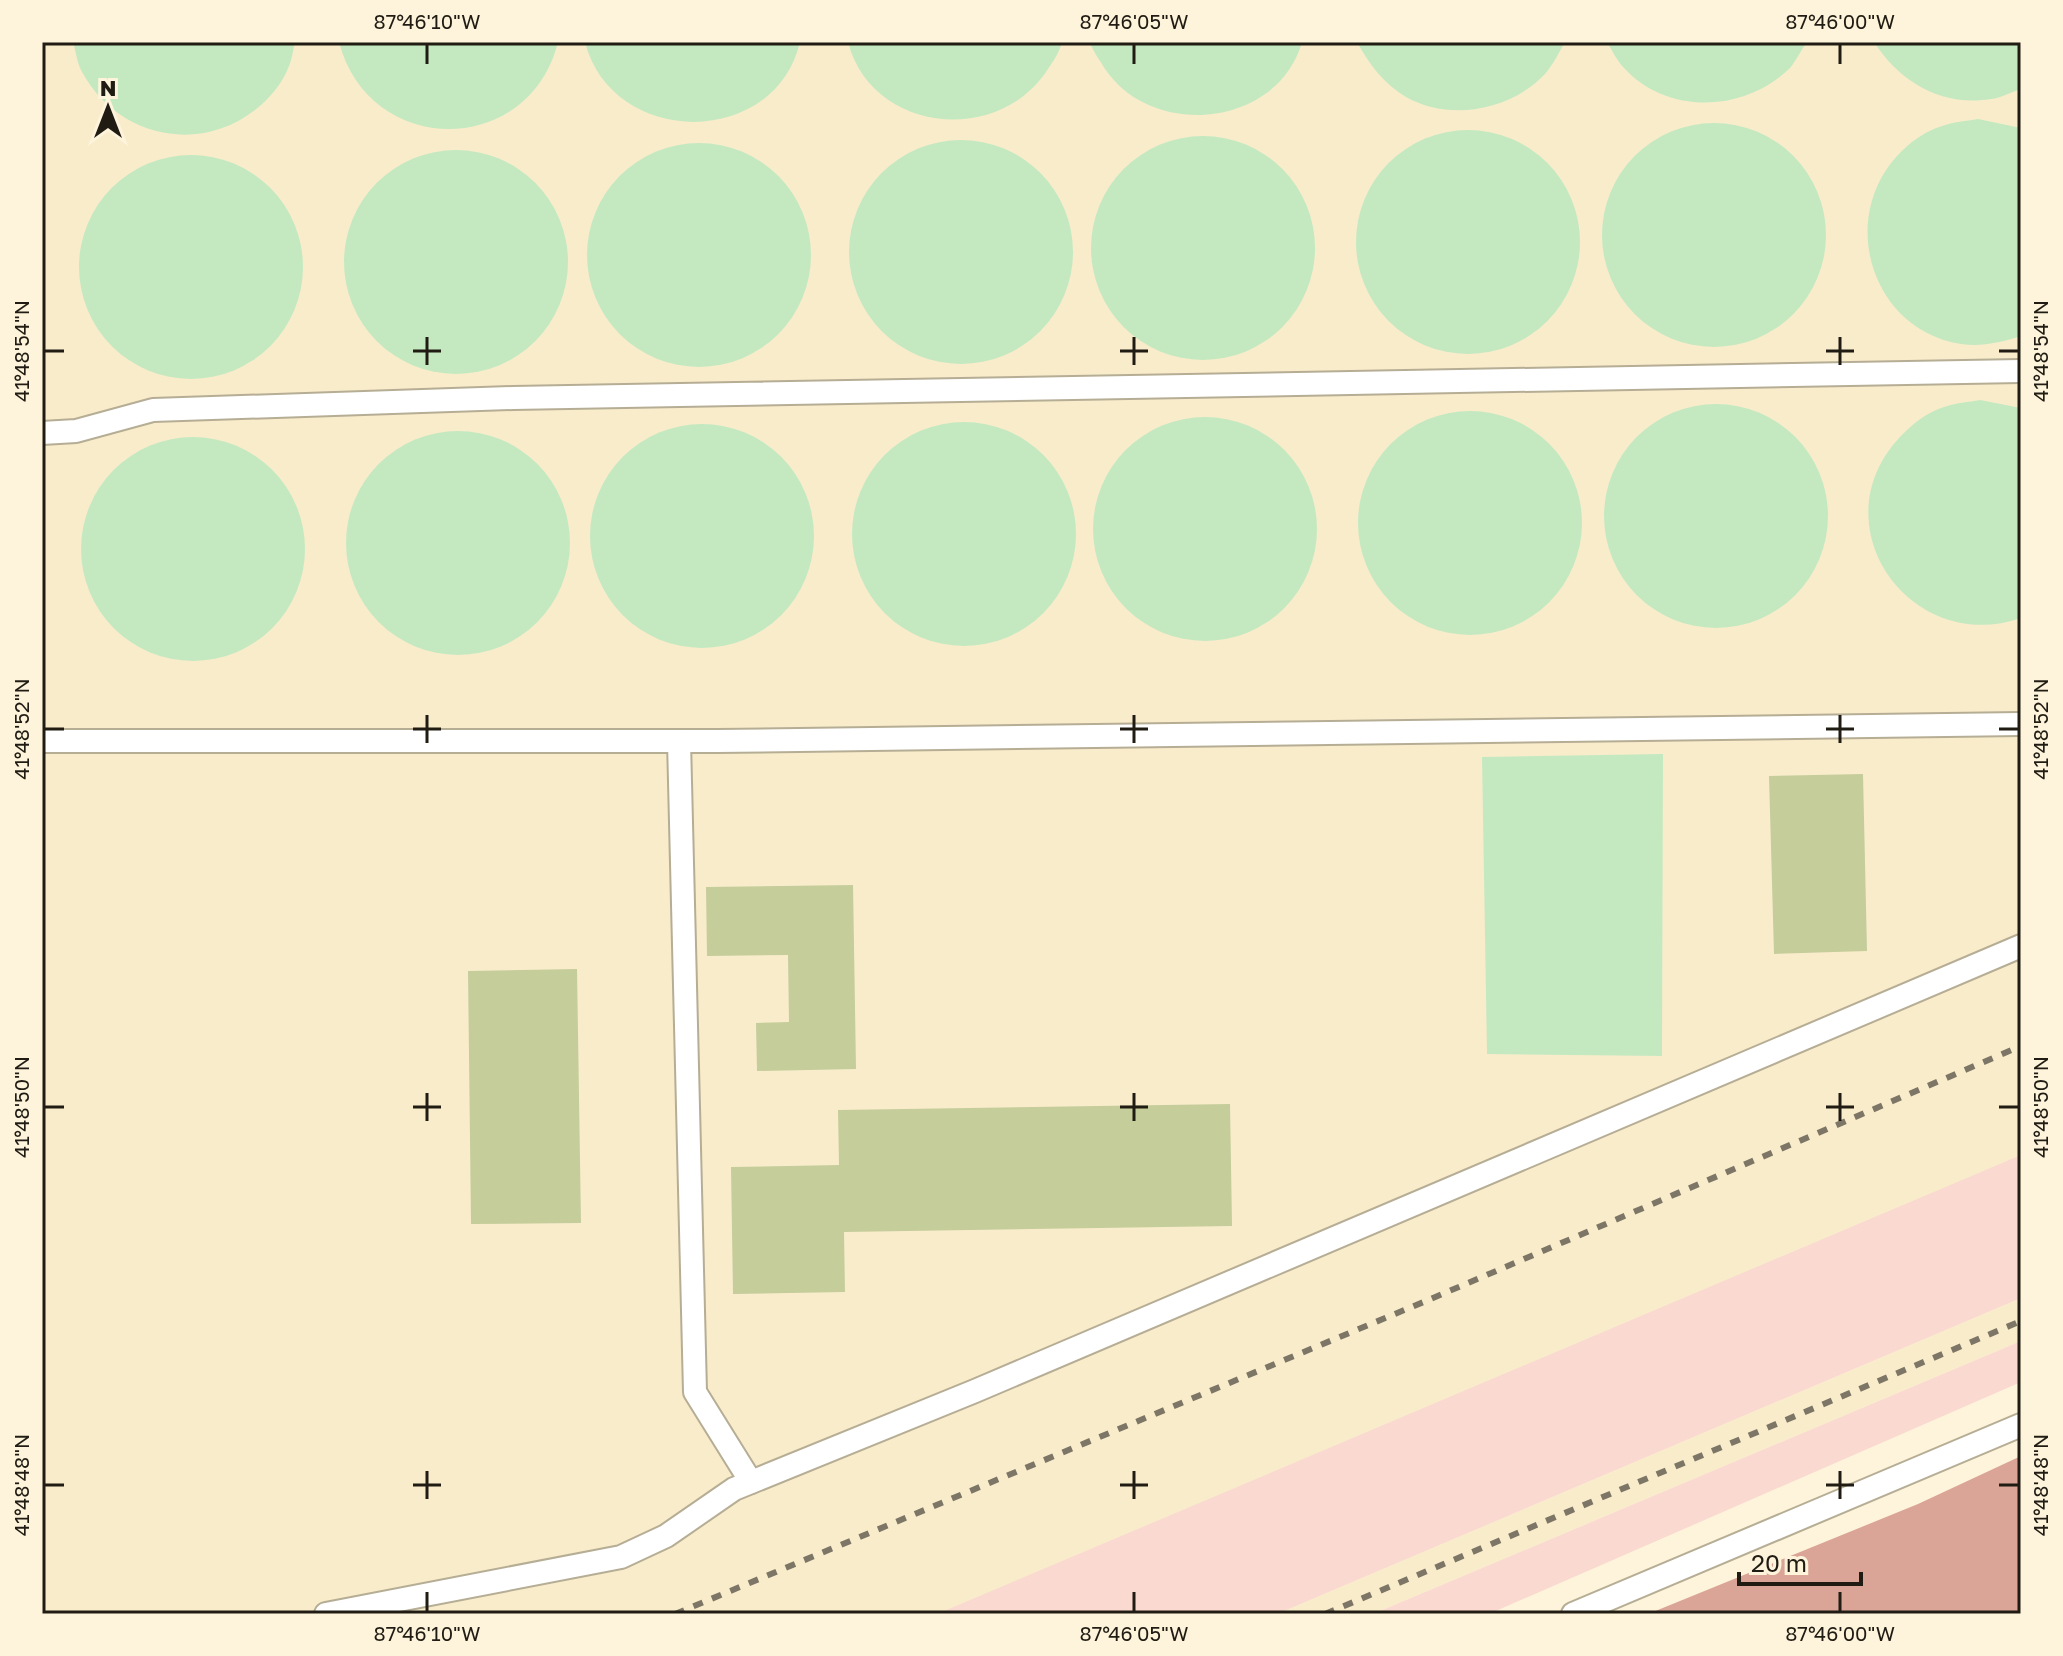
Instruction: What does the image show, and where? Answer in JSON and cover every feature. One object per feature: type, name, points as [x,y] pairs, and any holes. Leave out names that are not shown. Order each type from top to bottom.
[{"type":"lane","points":[[42,433],[76,431],[153,410],[498,399],[2021,371]]},
{"type":"lane","points":[[42,741],[679,741],[2021,724]]},
{"type":"lane","points":[[679,741],[695,1392],[751,1482]]},
{"type":"lane","points":[[326,1614],[621,1557],[666,1536],[734,1489],[975,1391],[2021,946]]},
{"type":"lane","points":[[1573,1614],[2021,1425]]},
{"type":"shaded area","points":[[42,42],[2021,42],[2021,1221],[1085,1614],[42,1614]]},
{"type":"shaded area","points":[[73,42],[295,42],[283,78],[260,106],[232,124],[208,132],[184,135],[160,132],[137,124],[116,111],[97,94],[82,72]]},
{"type":"shaded area","points":[[339,42],[558,42],[541,80],[516,107],[484,124],[449,129],[414,124],[382,107],[356,80]]},
{"type":"shaded area","points":[[585,42],[800,42],[785,77],[760,102],[728,117],[693,122],[658,117],[626,102],[601,77]]},
{"type":"shaded area","points":[[848,42],[1062,42],[1048,69],[1026,94],[999,110],[969,118],[938,118],[908,111],[882,95],[861,72]]},
{"type":"shaded area","points":[[1090,42],[1302,42],[1289,70],[1268,92],[1242,107],[1212,114],[1182,114],[1153,107],[1126,92],[1105,69]]},
{"type":"shaded area","points":[[1357,42],[1565,42],[1548,70],[1531,86],[1498,104],[1460,110],[1423,105],[1398,92],[1378,73]]},
{"type":"shaded area","points":[[1607,42],[1807,42],[1790,68],[1772,83],[1729,100],[1707,102],[1684,101],[1642,84],[1621,65]]},
{"type":"shaded area","points":[[1874,42],[2021,42],[2021,89],[1995,98],[1973,100],[1939,95],[1909,80]]},
{"type":"shaded area","points":[[1978,119],[2021,128],[2021,336],[1969,345],[1930,335],[1905,318],[1886,296],[1874,269],[1868,240],[1870,211],[1879,182],[1897,156],[1929,131]]},
{"type":"shaded area","points":[[1714,123],[1757,131],[1793,156],[1818,192],[1826,235],[1818,278],[1793,314],[1757,339],[1714,347],[1671,339],[1635,314],[1610,278],[1602,235],[1610,192],[1635,156],[1671,131]]},
{"type":"shaded area","points":[[1468,130],[1511,138],[1547,163],[1572,199],[1580,242],[1572,285],[1547,321],[1511,346],[1468,354],[1425,346],[1389,321],[1364,285],[1356,242],[1364,199],[1389,163],[1425,138]]},
{"type":"shaded area","points":[[1203,136],[1246,144],[1282,169],[1307,205],[1315,248],[1307,291],[1282,327],[1246,352],[1203,360],[1160,352],[1124,327],[1099,291],[1091,248],[1099,205],[1124,169],[1160,144]]},
{"type":"shaded area","points":[[961,140],[1004,148],[1040,173],[1065,209],[1073,252],[1065,295],[1040,331],[1004,356],[961,364],[918,356],[882,331],[857,295],[849,252],[857,209],[882,173],[918,148]]},
{"type":"shaded area","points":[[699,143],[742,151],[778,176],[803,212],[811,255],[803,298],[778,334],[742,359],[699,367],[656,359],[620,334],[595,298],[587,255],[595,212],[620,176],[656,151]]},
{"type":"shaded area","points":[[456,150],[499,158],[535,183],[560,219],[568,262],[560,305],[535,341],[499,366],[456,374],[413,366],[377,341],[352,305],[344,262],[352,219],[377,183],[413,158]]},
{"type":"shaded area","points":[[191,155],[234,163],[270,188],[295,224],[303,267],[295,310],[270,346],[234,371],[191,379],[148,371],[112,346],[87,310],[79,267],[87,224],[112,188],[148,163]]},
{"type":"shaded area","points":[[1980,400],[2021,408],[2021,618],[1981,625],[1944,618],[1913,601],[1888,575],[1873,544],[1868,509],[1876,473],[1904,433],[1938,409]]},
{"type":"shaded area","points":[[1716,404],[1759,412],[1795,437],[1820,473],[1828,516],[1820,559],[1795,595],[1759,620],[1716,628],[1673,620],[1637,595],[1612,559],[1604,516],[1612,473],[1637,437],[1673,412]]},
{"type":"shaded area","points":[[1470,411],[1513,419],[1549,444],[1574,480],[1582,523],[1574,566],[1549,602],[1513,627],[1470,635],[1427,627],[1391,602],[1366,566],[1358,523],[1366,480],[1391,444],[1427,419]]},
{"type":"shaded area","points":[[1205,417],[1248,425],[1284,450],[1309,486],[1317,529],[1309,572],[1284,608],[1248,633],[1205,641],[1162,633],[1126,608],[1101,572],[1093,529],[1101,486],[1126,450],[1162,425]]},
{"type":"shaded area","points":[[964,422],[1007,430],[1043,455],[1068,491],[1076,534],[1068,577],[1043,613],[1007,638],[964,646],[921,638],[885,613],[860,577],[852,534],[860,491],[885,455],[921,430]]},
{"type":"shaded area","points":[[702,424],[745,432],[781,457],[806,493],[814,536],[806,579],[781,615],[745,640],[702,648],[659,640],[623,615],[598,579],[590,536],[598,493],[623,457],[659,432]]},
{"type":"shaded area","points":[[458,431],[501,439],[537,464],[562,500],[570,543],[562,586],[537,622],[501,647],[458,655],[415,647],[379,622],[354,586],[346,543],[354,500],[379,464],[415,439]]},
{"type":"shaded area","points":[[193,437],[236,445],[272,470],[297,506],[305,549],[297,592],[272,628],[236,653],[193,661],[150,653],[114,628],[89,592],[81,549],[89,506],[114,470],[150,445]]},
{"type":"shaded area","points":[[1663,754],[1662,1056],[1487,1054],[1482,757]]},
{"type":"shaded area","points":[[2021,1155],[2021,1298],[1277,1614],[937,1614]]},
{"type":"shaded area","points":[[2021,1298],[2021,1341],[1373,1614],[1277,1614]]},
{"type":"shaded area","points":[[2021,1341],[2021,1382],[1489,1614],[1373,1614]]},
{"type":"shaded area","points":[[2021,1456],[2021,1614],[1648,1614],[1918,1504]]},
{"type":"building","points":[[1863,774],[1867,951],[1774,954],[1769,776]]},
{"type":"building","points":[[853,885],[856,1069],[757,1071],[756,1023],[789,1022],[788,955],[707,956],[706,887]]},
{"type":"building","points":[[577,969],[581,1223],[471,1224],[468,971]]},
{"type":"building","points":[[1230,1104],[1232,1226],[844,1232],[845,1292],[733,1294],[731,1167],[839,1165],[838,1110]]},
{"type":"railway","points":[[675,1614],[1426,1301],[2021,1046]]},
{"type":"railway","points":[[1325,1614],[2021,1321]]}]
